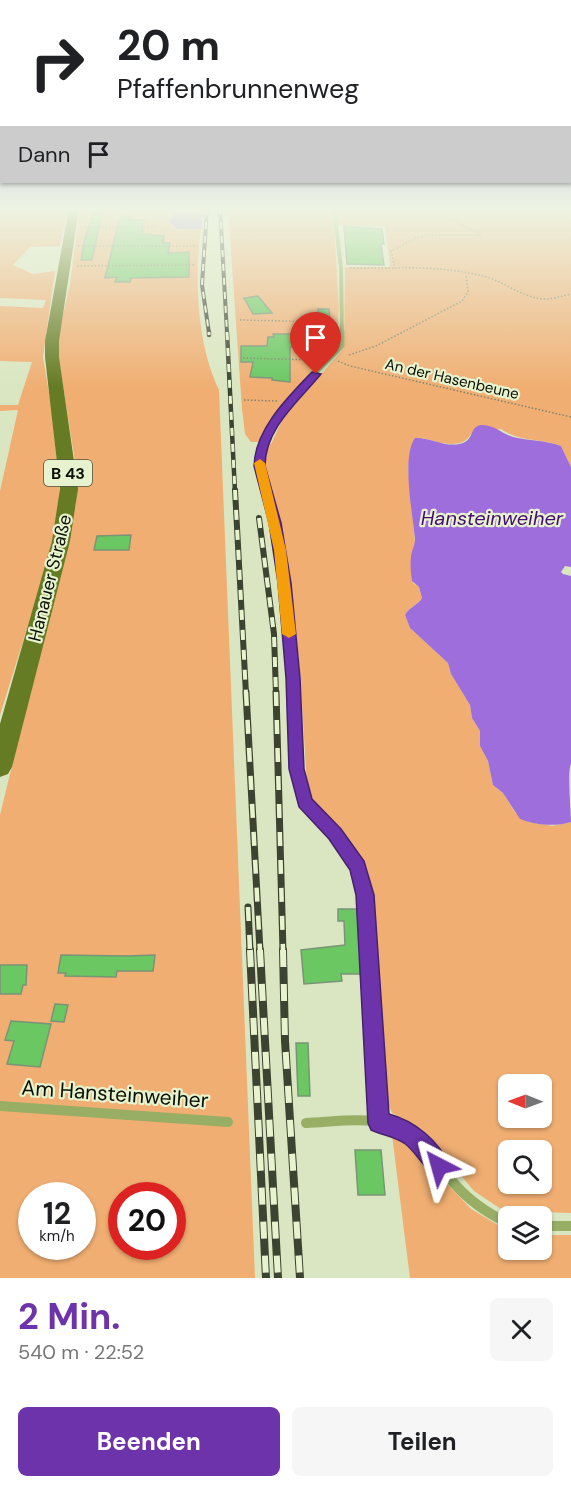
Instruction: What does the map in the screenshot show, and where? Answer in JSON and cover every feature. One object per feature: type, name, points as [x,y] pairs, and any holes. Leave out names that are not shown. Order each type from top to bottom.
[{"type":"main road","name":"Hanauer Straße","points":[[0,767],[4,734],[61,541],[68,504],[68,472],[52,357],[53,328],[64,268]]},
{"type":"lane","points":[[341,268],[342,346],[289,401],[263,444],[260,466],[275,523],[285,583],[293,678],[297,769],[305,802],[335,834],[358,867],[365,895],[379,1123]]},
{"type":"lane","name":"Am Hansteinweiher","points":[[0,1106],[228,1122]]},
{"type":"lane","points":[[306,1123],[391,1124],[412,1136],[428,1151],[449,1178],[481,1208],[498,1217]]},
{"type":"lane","points":[[552,1226],[571,1226]]},
{"type":"path","points":[[341,268],[434,269],[497,281],[541,299],[571,294]]},
{"type":"path","points":[[349,355],[376,346],[462,301],[468,292],[466,274]]},
{"type":"path","points":[[240,320],[342,323]]},
{"type":"path","name":"An der Hasenbeune","points":[[243,358],[329,360],[571,417]]},
{"type":"path","points":[[244,400],[289,401]]},
{"type":"shaded area","points":[[0,268],[19,268],[33,274],[55,271],[43,357],[51,405],[60,493],[57,522],[39,590],[0,715],[0,491],[18,410],[0,411],[0,405],[18,405],[32,362],[0,361],[0,306],[43,308],[46,300],[0,298]]},
{"type":"shaded area","points":[[72,268],[198,268],[202,332],[219,390],[255,1278],[0,1278],[0,815],[76,504],[76,468],[58,354],[59,332]]},
{"type":"shaded area","points":[[232,268],[337,268],[339,307],[337,345],[283,403],[259,442],[251,442],[245,434],[242,409]]},
{"type":"shaded area","points":[[345,268],[571,268],[571,467],[561,446],[515,436],[501,429],[471,434],[467,439],[456,444],[423,438],[413,442],[408,468],[415,543],[411,557],[413,583],[419,587],[422,598],[405,615],[410,628],[448,663],[451,674],[470,705],[472,718],[480,731],[480,746],[488,761],[493,785],[503,793],[515,812],[528,822],[553,826],[571,822],[571,1213],[552,1212],[552,1206],[498,1207],[474,1191],[439,1149],[414,1125],[392,1113],[386,1098],[368,871],[347,838],[316,806],[307,786],[300,671],[293,604],[281,533],[263,459],[266,445],[271,444],[288,407],[306,392],[344,348]]},
{"type":"shaded area","points":[[392,1135],[420,1155],[471,1209],[498,1225],[498,1260],[552,1260],[552,1235],[571,1235],[571,1278],[410,1278]]},
{"type":"water","name":"Hansteinweiher","points":[[481,425],[513,437],[561,446],[571,467],[571,567],[565,566],[561,572],[571,576],[571,764],[569,782],[571,822],[565,824],[545,825],[520,819],[503,793],[493,785],[488,761],[480,746],[480,731],[472,718],[470,705],[451,674],[448,663],[410,628],[405,615],[422,598],[419,587],[412,581],[411,569],[411,555],[415,539],[408,472],[411,447],[415,438],[453,445],[459,444],[468,440],[475,428]]},
{"type":"building","points":[[108,268],[189,268],[189,277],[131,278],[130,282],[115,282],[117,277],[105,278]]},
{"type":"building","points":[[258,296],[272,313],[253,314],[244,298]]},
{"type":"building","points":[[318,309],[329,309],[331,335],[320,335]]},
{"type":"building","points":[[273,334],[295,334],[295,347],[290,347],[290,382],[250,377],[253,362],[241,362],[241,346],[267,346],[268,337],[274,337]]},
{"type":"building","points":[[131,535],[129,550],[94,550],[97,536]]},
{"type":"building","points":[[338,909],[359,909],[362,974],[341,974],[342,981],[304,984],[301,950],[345,945],[344,921],[338,921]]},
{"type":"building","points":[[61,955],[155,955],[153,971],[117,971],[116,977],[65,976],[66,973],[58,973]]},
{"type":"building","points":[[0,965],[27,965],[26,985],[23,985],[21,994],[0,994]]},
{"type":"building","points":[[55,1004],[68,1005],[64,1022],[51,1021]]},
{"type":"building","points":[[11,1021],[51,1024],[40,1067],[7,1064],[14,1041],[5,1040]]},
{"type":"building","points":[[296,1043],[308,1043],[310,1096],[298,1096]]},
{"type":"building","points":[[355,1150],[381,1150],[385,1195],[358,1195]]},
{"type":"railway","points":[[203,268],[202,285],[209,333]]},
{"type":"railway","points":[[223,268],[227,333]]},
{"type":"railway","points":[[227,332],[235,492]]},
{"type":"railway","points":[[235,490],[246,694]]},
{"type":"railway","points":[[259,518],[274,634],[276,694]]},
{"type":"railway","points":[[246,692],[260,951]]},
{"type":"railway","points":[[276,692],[283,951]]},
{"type":"railway","points":[[248,907],[250,951]]},
{"type":"railway","points":[[250,950],[266,1278]]},
{"type":"railway","points":[[260,950],[278,1278]]},
{"type":"railway","points":[[283,950],[285,1041],[300,1278]]},
{"type":"slow traffic","points":[[260,463],[280,550],[289,634]]},
{"type":"route","points":[[316,374],[285,406],[263,444],[260,458],[275,523],[285,583],[293,678],[297,769],[305,802],[335,834],[358,867],[365,895],[379,1123],[391,1124],[412,1136],[428,1151],[439,1166]]}]
